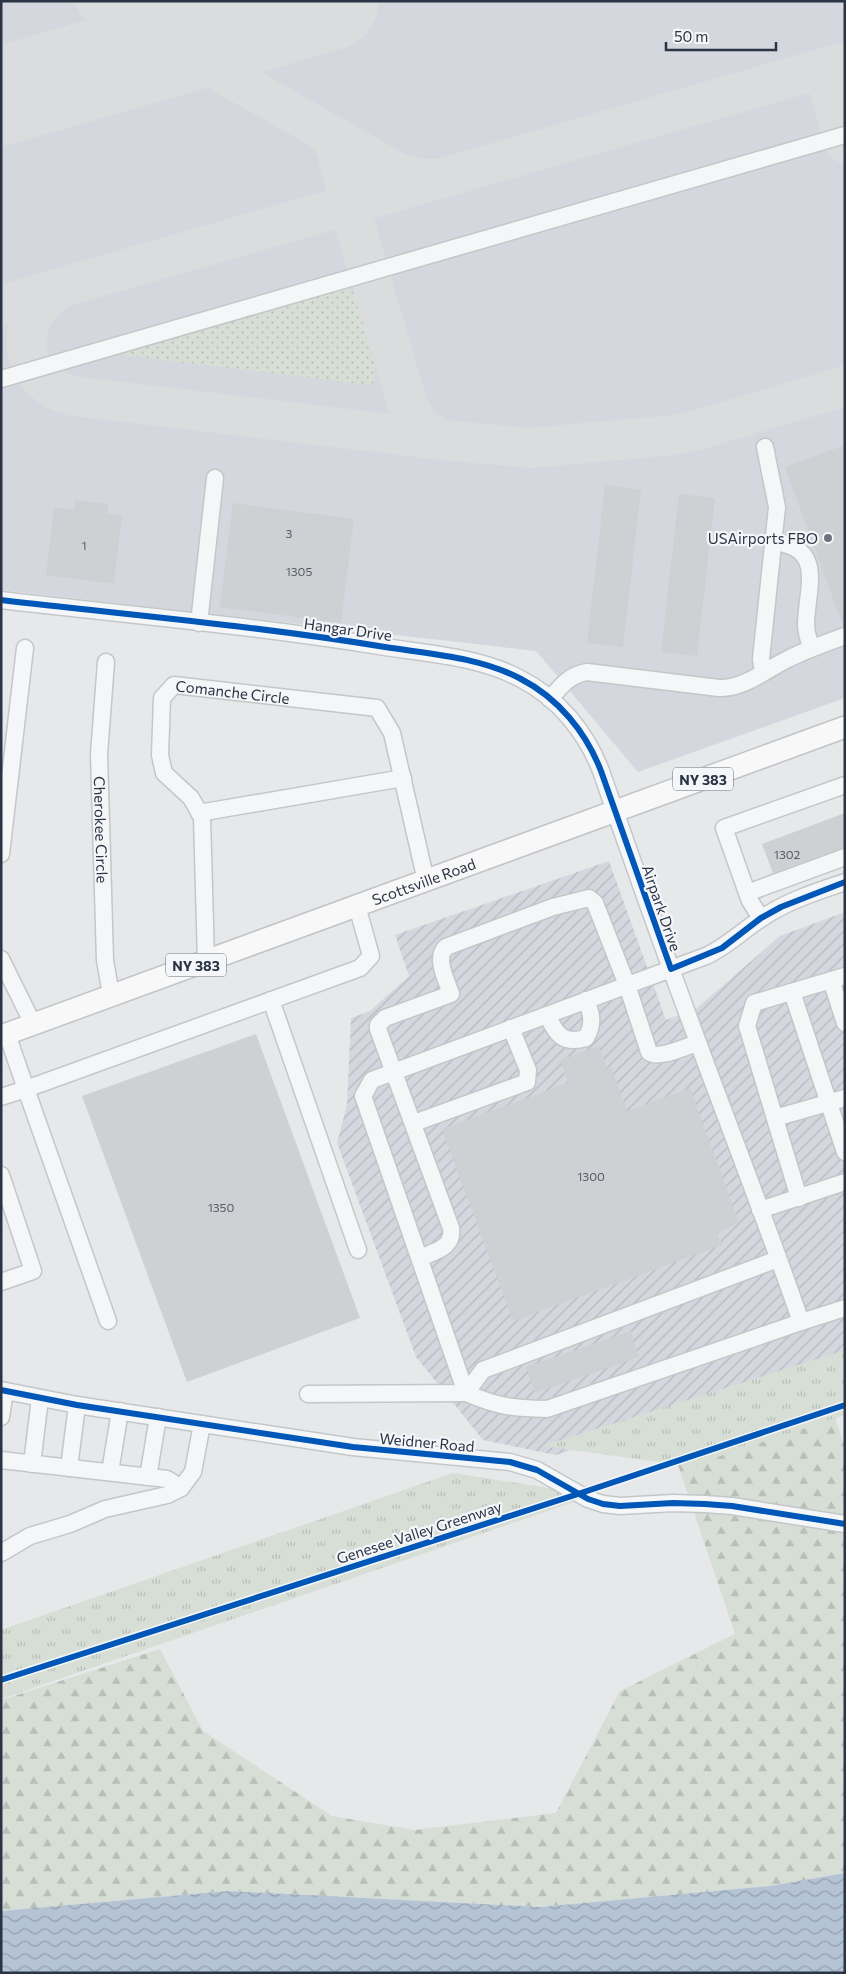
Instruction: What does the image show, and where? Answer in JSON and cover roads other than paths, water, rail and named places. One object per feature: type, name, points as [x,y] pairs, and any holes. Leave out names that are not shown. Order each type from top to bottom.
[{"type":"main road","name":"Scottsville Road","points":[[4,1035],[845,727]]},
{"type":"street","points":[[1,379],[845,135]]},
{"type":"street","points":[[763,672],[761,659],[776,501],[765,447]]},
{"type":"street","points":[[199,623],[215,478]]},
{"type":"street","points":[[773,542],[790,544],[796,547],[808,564],[810,582],[806,625],[812,648]]},
{"type":"street","name":"Hangar Drive","points":[[1,600],[329,638],[472,662],[498,669],[531,685],[550,699],[577,726],[592,749],[615,812]]},
{"type":"street","points":[[550,699],[567,680],[587,672],[726,688],[744,684],[763,672],[812,648],[845,636]]},
{"type":"street","points":[[1,854],[25,648]]},
{"type":"street","name":"Cherokee Circle","points":[[106,662],[99,754],[105,960],[111,996]]},
{"type":"street","name":"Comanche Circle","points":[[206,961],[202,817],[191,798],[164,773],[160,755],[162,698],[174,685],[377,708],[392,733],[426,881]]},
{"type":"street","points":[[200,813],[403,778]]},
{"type":"street","points":[[761,918],[753,907],[747,893],[724,828],[845,785]]},
{"type":"street","name":"Airpark Drive","points":[[615,812],[670,969],[715,952],[761,918],[790,902],[845,882]]},
{"type":"street","points":[[747,893],[845,857]]},
{"type":"street","points":[[420,1258],[446,1245],[452,1236],[451,1228],[378,1029],[379,1022],[385,1018],[452,994],[442,965],[442,951],[454,944],[553,907],[589,898],[595,903],[627,985],[649,1052],[652,1055],[659,1055],[698,1043]]},
{"type":"street","points":[[1,1097],[360,968],[371,956],[357,906]]},
{"type":"street","points":[[1,959],[33,1024]]},
{"type":"street","points":[[466,1393],[363,1096],[372,1080],[670,969],[801,1322]]},
{"type":"street","points":[[799,1198],[747,1026],[754,1003],[838,978],[845,1023]]},
{"type":"street","points":[[792,992],[845,1152]]},
{"type":"street","points":[[271,1000],[358,1250]]},
{"type":"street","points":[[547,1015],[555,1031],[564,1038],[576,1041],[586,1038],[591,1028],[592,1016],[586,1000]]},
{"type":"street","points":[[414,1123],[526,1082],[528,1070],[511,1028]]},
{"type":"street","points":[[4,1035],[26,1089],[108,1320]]},
{"type":"street","points":[[775,1118],[845,1098]]},
{"type":"street","points":[[1,1175],[33,1271],[1,1282]]},
{"type":"street","points":[[760,1210],[845,1182]]},
{"type":"street","points":[[466,1393],[484,1370],[778,1259]]},
{"type":"street","points":[[308,1394],[466,1393],[492,1404],[514,1408],[547,1409],[845,1308]]},
{"type":"street","points":[[1,1417],[3,1390]]},
{"type":"street","name":"Weidner Road","points":[[3,1390],[77,1405],[361,1448],[510,1462],[537,1470],[588,1499],[602,1504],[620,1506],[674,1503],[732,1506],[845,1524]]},
{"type":"street","points":[[32,1464],[40,1398]]},
{"type":"street","points":[[69,1468],[77,1405]]},
{"type":"street","points":[[110,1472],[120,1411]]},
{"type":"street","points":[[148,1477],[158,1417]]},
{"type":"street","points":[[1,1553],[30,1536],[70,1524],[105,1509],[167,1495],[181,1488],[193,1472],[202,1424]]},
{"type":"street","points":[[1,1460],[167,1479],[181,1488]]},
{"type":"water","points":[[845,1873],[845,1973],[1,1973],[1,1911],[228,1891],[540,1907],[770,1886]]},
{"type":"place","name":"USAirports FBO","points":[[828,538]]}]
